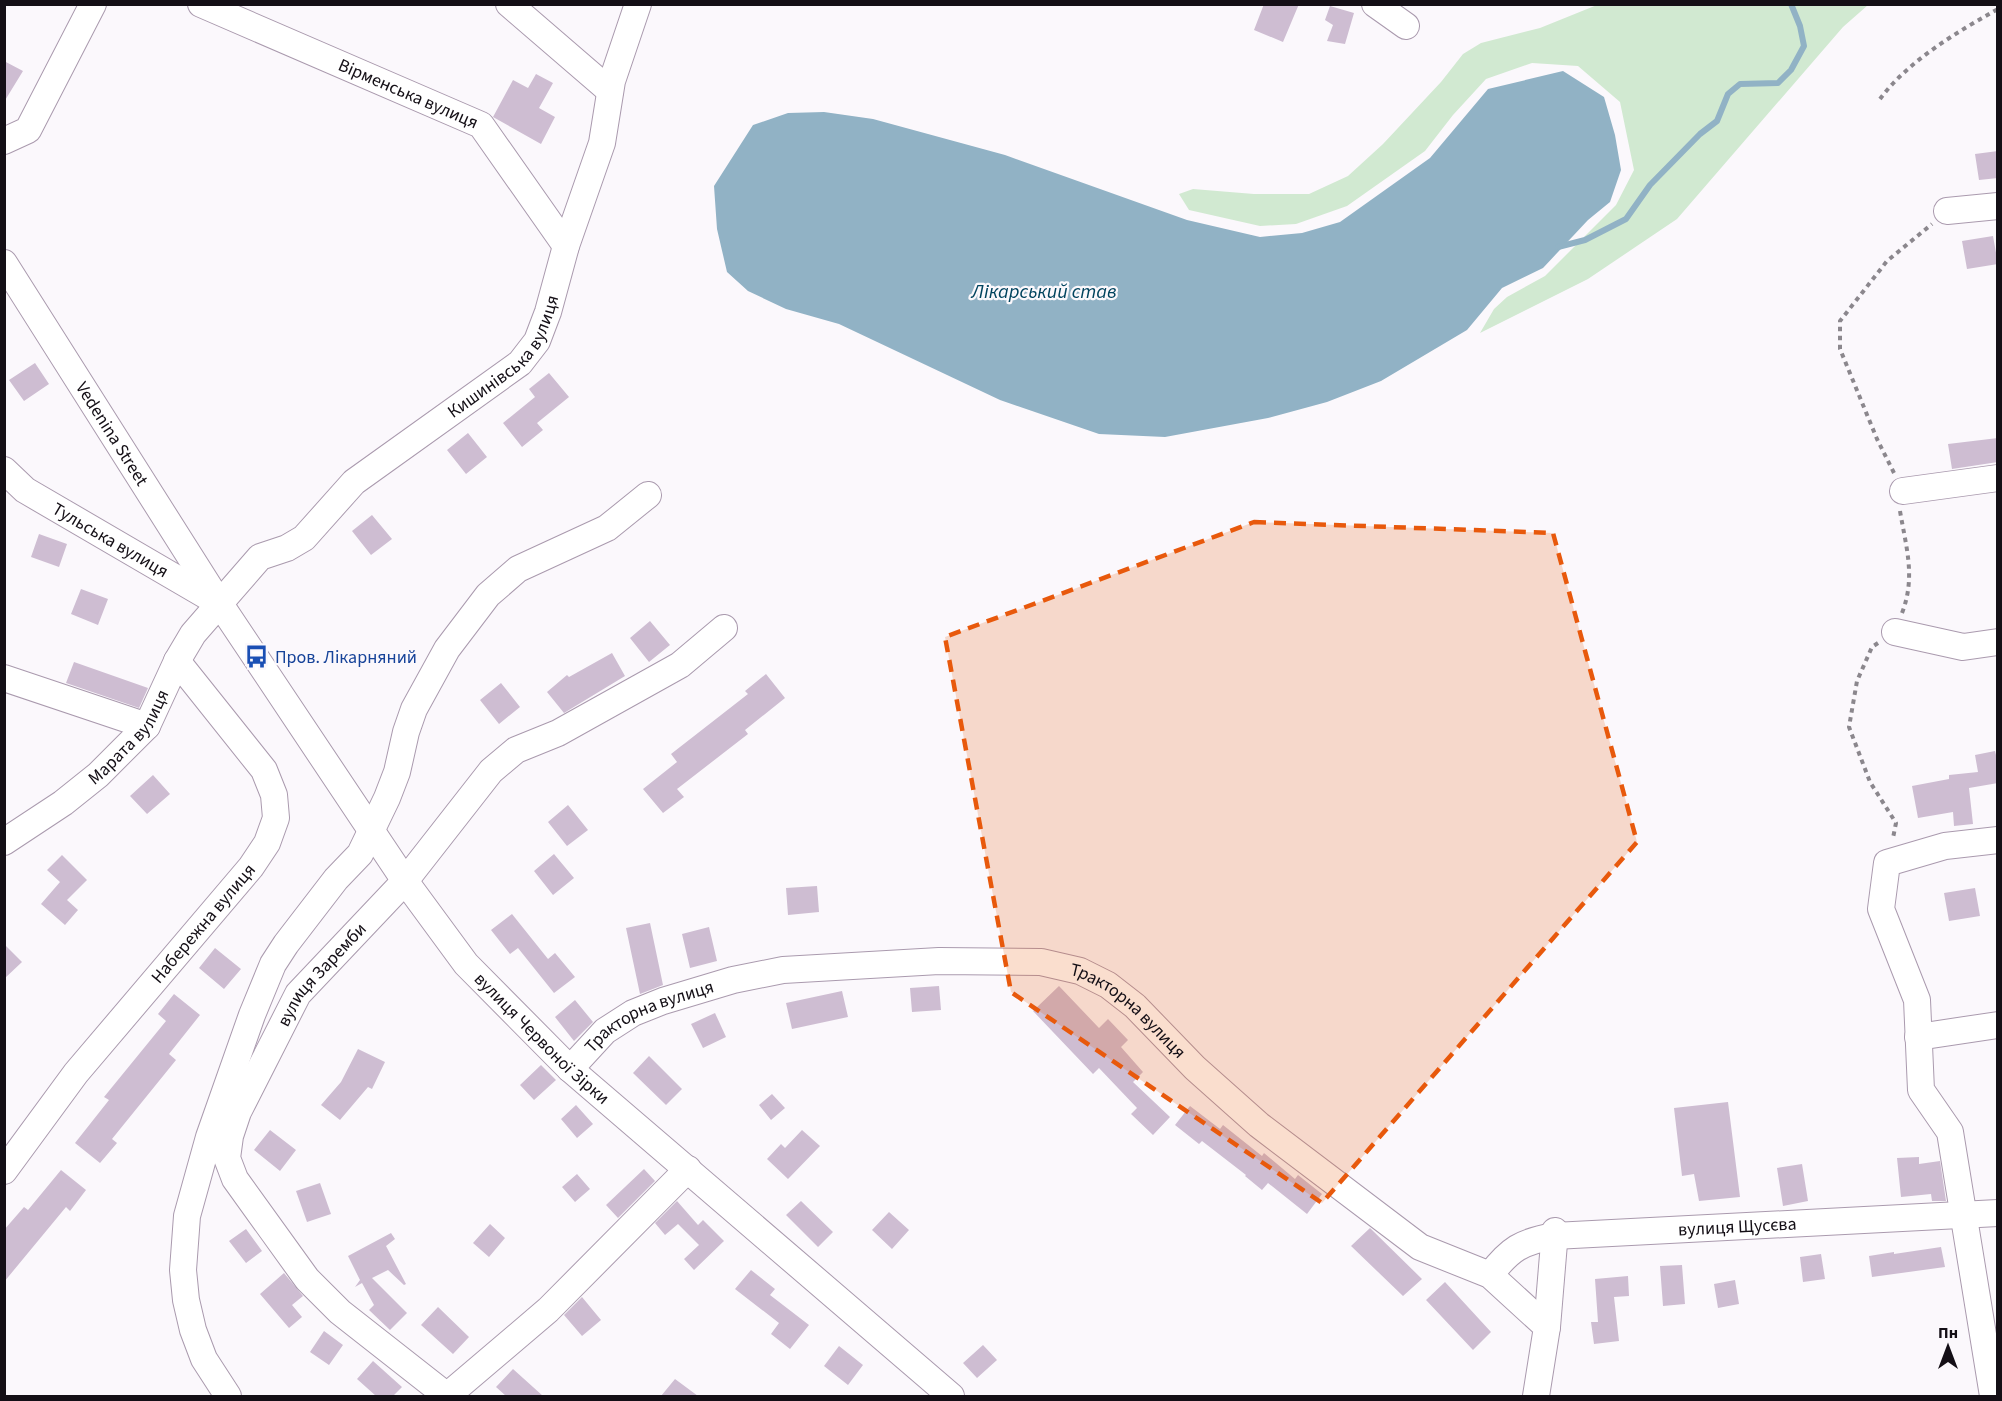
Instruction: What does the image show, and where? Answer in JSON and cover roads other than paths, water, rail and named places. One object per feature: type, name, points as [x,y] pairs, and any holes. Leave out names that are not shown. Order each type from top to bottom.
[{"type":"street","points":[[4,141],[28,130],[93,4]]},
{"type":"street","name":"Вірменська вулиця","points":[[201,4],[481,125],[566,246]]},
{"type":"street","points":[[509,4],[610,91]]},
{"type":"street","name":"Кишинівська вулиця","points":[[220,604],[260,557],[287,548],[304,538],[354,482],[520,363],[537,341],[548,312],[566,246],[602,143],[610,91],[638,4]]},
{"type":"street","points":[[1375,4],[1406,26]]},
{"type":"street","points":[[1947,212],[1998,206]]},
{"type":"street","name":"Vedenina Street","points":[[4,263],[220,604]]},
{"type":"street","name":"Тульська вулиця","points":[[4,470],[26,490],[158,570],[220,604]]},
{"type":"street","points":[[1903,491],[1998,478]]},
{"type":"street","points":[[228,1396],[204,1359],[193,1330],[186,1300],[183,1270],[187,1216],[209,1137],[252,1015],[273,964],[336,879],[360,854],[397,772],[406,732],[414,710],[447,649],[488,596],[518,569],[607,528],[648,495]]},
{"type":"street","name":"Марата вулиця","points":[[4,842],[63,803],[98,775],[147,726],[177,661],[193,634],[220,604]]},
{"type":"street","name":"вулиця Червоної Зірки","points":[[220,604],[405,881],[466,964],[570,1069],[951,1396]]},
{"type":"street","name":"вулиця Заремби","points":[[447,1396],[340,1312],[307,1279],[235,1179],[227,1158],[230,1136],[238,1112],[298,994],[405,881],[491,771],[516,750],[558,732],[680,665],[724,628]]},
{"type":"street","points":[[1895,632],[1964,647],[1998,642]]},
{"type":"street","name":"Набережна вулиця","points":[[4,1172],[76,1073],[251,867],[267,843],[276,818],[274,795],[264,770],[177,661]]},
{"type":"street","points":[[4,678],[147,726]]},
{"type":"street","points":[[1994,1396],[1950,1132],[1921,1090],[1917,1000],[1881,909],[1887,862],[1945,846],[1998,840]]},
{"type":"street","name":"Тракторна вулиця","points":[[570,1069],[605,1031],[633,1013],[663,1000],[734,980],[783,970],[928,962],[1041,962],[1080,971],[1108,985],[1135,1006],[1195,1068],[1268,1132],[1420,1246],[1490,1275],[1547,1327]]},
{"type":"street","points":[[1918,1037],[1998,1025]]},
{"type":"street","points":[[447,1396],[548,1310],[688,1169]]},
{"type":"street","name":"вулиця Щусєва","points":[[1490,1275],[1505,1256],[1516,1248],[1532,1240],[1554,1234],[1998,1213]]},
{"type":"street","points":[[1536,1396],[1547,1327],[1554,1234]]},
{"type":"water","name":"Лікарський став","points":[[1563,71],[1604,97],[1615,135],[1621,170],[1610,202],[1588,220],[1543,268],[1502,288],[1467,330],[1381,381],[1327,402],[1268,418],[1165,437],[1099,434],[1000,400],[839,324],[786,309],[748,291],[727,272],[717,229],[714,186],[753,125],[788,113],[824,112],[873,119],[1005,155],[1187,220],[1260,237],[1302,233],[1340,222],[1430,158],[1488,89]]},
{"type":"waterway","points":[[1558,247],[1585,240],[1626,219],[1650,185],[1700,134],[1717,121],[1728,94],[1740,84],[1778,83],[1791,70],[1804,46],[1800,26],[1791,4]]},
{"type":"place","name":"Пров. Лікарняний","points":[[257,657]]}]
